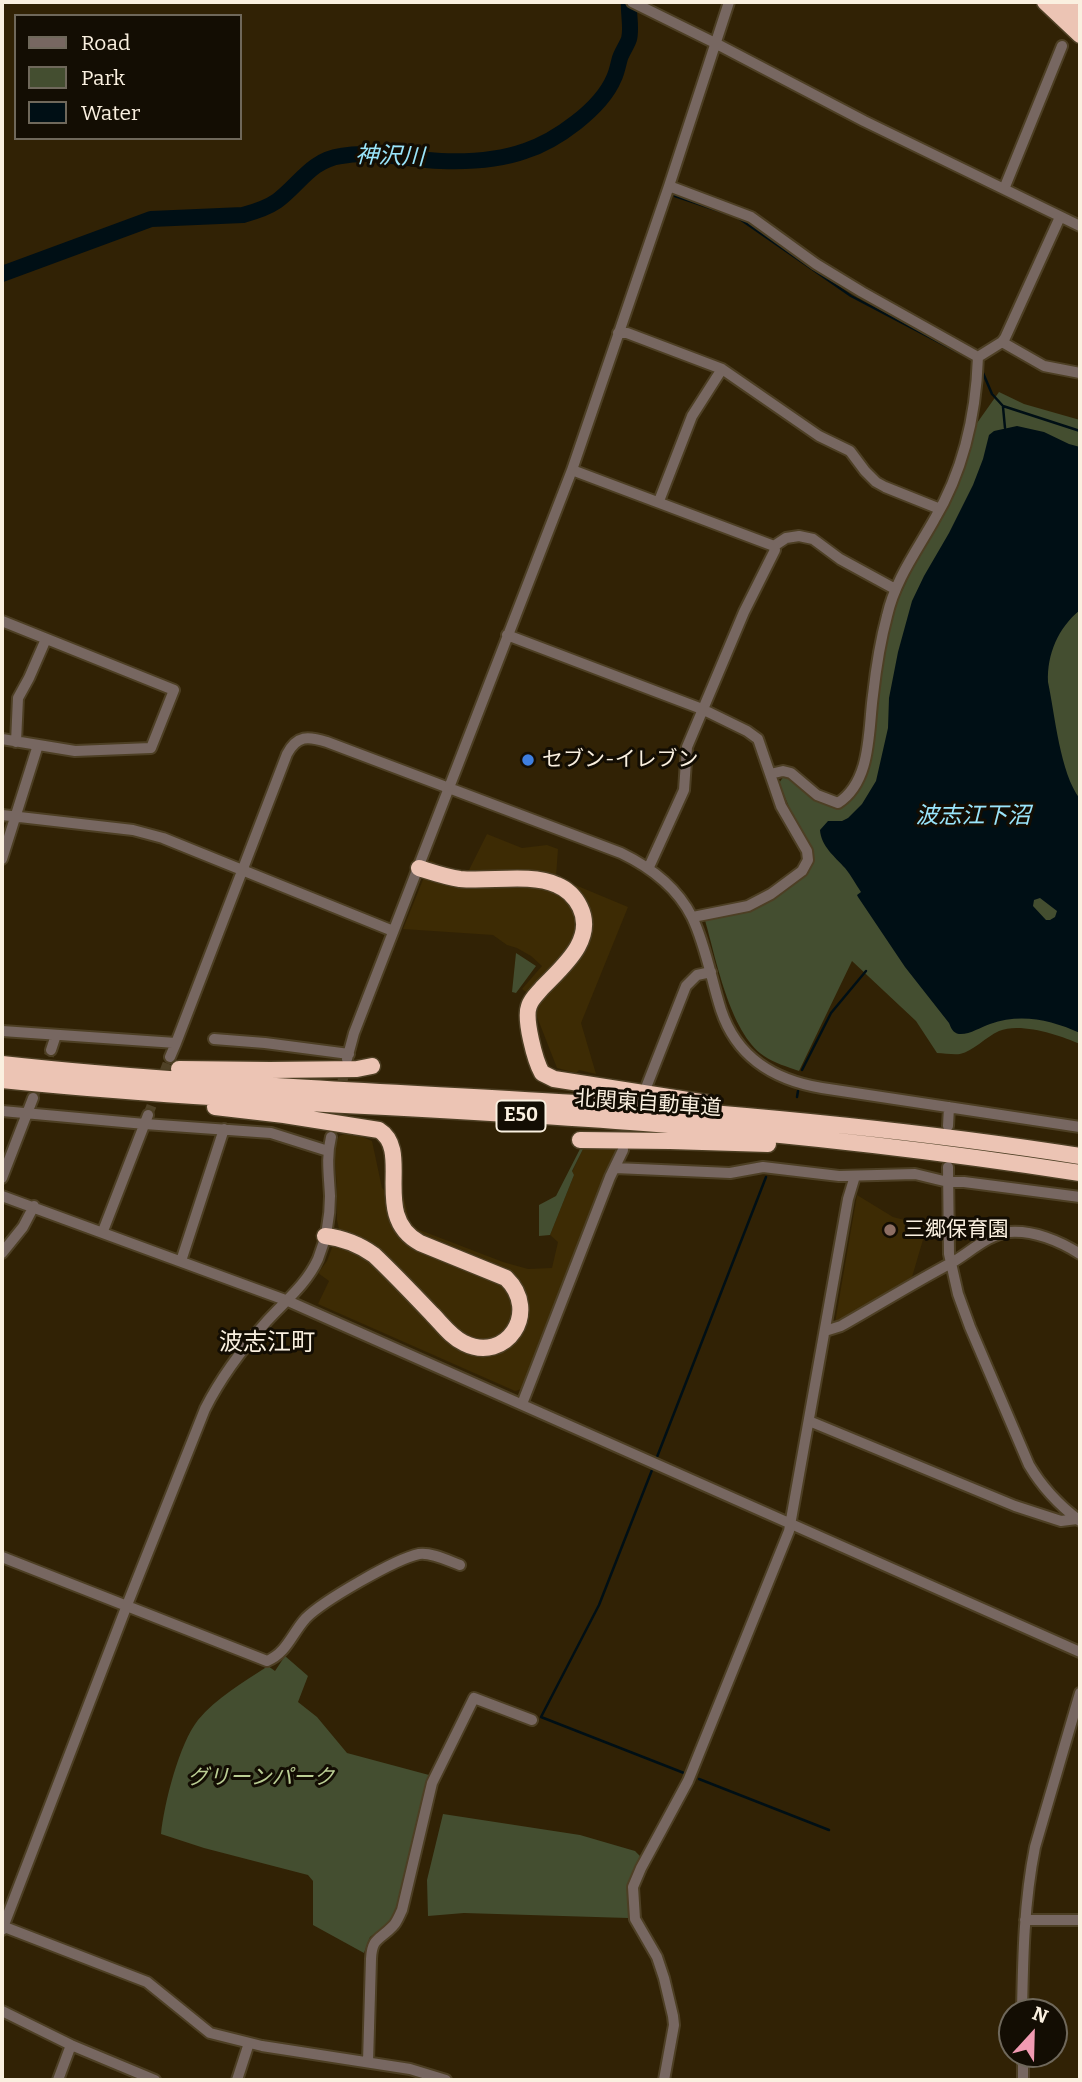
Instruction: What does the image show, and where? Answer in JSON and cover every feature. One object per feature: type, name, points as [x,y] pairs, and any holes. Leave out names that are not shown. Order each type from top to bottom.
[{"type":"highway","points":[[1045,2],[1080,35]]},
{"type":"highway","points":[[1064,2],[1080,17]]},
{"type":"highway","points":[[419,868],[458,884],[543,888],[557,891],[568,900],[578,918],[575,939],[567,952],[523,1000]]},
{"type":"highway","points":[[419,868],[461,879],[549,882],[562,887],[578,903],[584,926],[578,947],[533,998],[528,1010],[528,1023],[537,1063],[542,1073],[647,1095],[831,1124]]},
{"type":"highway","points":[[4,1070],[270,1070],[357,1069],[372,1066]]},
{"type":"highway","name":"北関東自動車道","points":[[4,1070],[579,1103],[831,1124],[1080,1156]]},
{"type":"highway","name":"北関東自動車道","points":[[4,1070],[109,1090],[669,1125],[931,1152],[1080,1173]]},
{"type":"highway","points":[[109,1090],[379,1130],[385,1134],[390,1144],[394,1206],[400,1227],[420,1243],[506,1278],[520,1298],[517,1324],[508,1339],[494,1346],[485,1348],[467,1345],[451,1333],[374,1255],[336,1237],[325,1236]]},
{"type":"highway","points":[[580,1140],[670,1140],[931,1152]]},
{"type":"highway","points":[[325,1236],[372,1262],[457,1346],[479,1354],[505,1348],[518,1336],[526,1319],[527,1301],[521,1286],[509,1273],[415,1234],[402,1215],[402,1188]]},
{"type":"street","points":[[214,1039],[265,1043],[348,1056],[354,1033],[572,470],[729,2]]},
{"type":"street","points":[[637,4],[853,116],[1080,226]]},
{"type":"street","points":[[1004,189],[1062,46]]},
{"type":"street","points":[[669,186],[751,217],[816,264],[978,357]]},
{"type":"street","points":[[978,357],[1002,342],[1060,217]]},
{"type":"street","points":[[618,333],[627,333],[722,369],[811,431],[850,451],[876,482],[940,509]]},
{"type":"street","points":[[1002,342],[1044,366],[1080,373]]},
{"type":"street","points":[[770,774],[783,771],[792,773],[817,795],[838,803],[855,785],[866,756],[877,663],[887,615],[895,589],[960,467],[977,391],[978,357]]},
{"type":"street","points":[[659,501],[692,416],[722,369]]},
{"type":"street","points":[[572,470],[774,546]]},
{"type":"street","points":[[774,546],[786,538],[799,536],[813,539],[840,559],[895,589]]},
{"type":"street","points":[[649,867],[684,790],[687,747],[744,612],[775,550],[774,546]]},
{"type":"street","points":[[2,621],[174,690],[151,748],[75,751],[2,739]]},
{"type":"street","points":[[507,635],[702,709],[758,739],[781,806],[807,851],[808,860],[788,883],[748,906],[692,917]]},
{"type":"street","points":[[16,742],[18,698],[46,639]]},
{"type":"street","points":[[170,1057],[288,754],[294,743],[301,739],[316,738],[621,853],[649,867],[666,882],[692,917],[720,1008],[730,1031],[750,1056],[774,1074],[804,1085],[1080,1127]]},
{"type":"street","points":[[2,859],[38,745]]},
{"type":"street","points":[[2,815],[132,830],[163,838],[393,931]]},
{"type":"street","points":[[647,1085],[686,986],[697,975],[710,971]]},
{"type":"street","points":[[2,1031],[176,1043]]},
{"type":"street","points":[[51,1050],[56,1035]]},
{"type":"street","points":[[2,1178],[33,1098]]},
{"type":"street","points":[[948,1126],[949,1107]]},
{"type":"street","points":[[2,1111],[147,1120],[271,1133],[328,1151]]},
{"type":"street","points":[[103,1231],[147,1120]]},
{"type":"street","points":[[181,1261],[224,1129]]},
{"type":"street","points":[[331,1137],[328,1151],[330,1204],[325,1236],[311,1272],[288,1301],[250,1340],[211,1398],[2,1927],[147,1982],[210,2033],[249,2043],[368,2062],[419,2076],[446,2080]]},
{"type":"street","points":[[522,1404],[623,1150]]},
{"type":"street","points":[[615,1168],[730,1173],[763,1167],[855,1176],[915,1174],[948,1182],[1080,1197]]},
{"type":"street","points":[[948,1167],[951,1263],[965,1315],[1028,1465],[1060,1504],[1079,1520]]},
{"type":"street","points":[[664,2080],[674,2025],[673,2016],[657,1957],[635,1919],[633,1887],[688,1781],[789,1531],[848,1199],[855,1176]]},
{"type":"street","points":[[2,1196],[288,1301],[1080,1651]]},
{"type":"street","points":[[2,1253],[23,1227],[34,1206]]},
{"type":"street","points":[[825,1331],[841,1326],[998,1235],[1013,1232],[1045,1237],[1080,1254]]},
{"type":"street","points":[[809,1421],[1015,1506],[1061,1521],[1079,1520]]},
{"type":"street","points":[[2,1557],[267,1661],[278,1657],[307,1617],[347,1589],[372,1576],[420,1554],[460,1565]]},
{"type":"street","points":[[1023,1998],[1025,1920],[1030,1873],[1035,1847],[1080,1693]]},
{"type":"street","points":[[368,2062],[373,1943],[394,1926],[402,1910],[429,1791],[439,1768],[474,1698],[532,1720]]},
{"type":"street","points":[[1025,1920],[1080,1920]]},
{"type":"street","points":[[2,2011],[71,2045],[155,2080]]},
{"type":"street","points":[[237,2080],[249,2043]]},
{"type":"street","points":[[58,2080],[71,2045]]},
{"type":"shaded area","points":[[487,834],[522,848],[547,845],[558,849],[556,877],[628,907],[581,1023],[596,1074],[557,1068],[532,1004],[536,999],[522,989],[542,966],[531,956],[493,935],[403,929],[431,860],[448,871],[467,874]]},
{"type":"shaded area","points":[[350,1132],[372,1141],[382,1188],[387,1193],[404,1198],[409,1221],[417,1229],[528,1269],[552,1268],[558,1242],[550,1235],[583,1149],[617,1148],[522,1389],[515,1391],[318,1304],[329,1281],[318,1273],[327,1261],[339,1229],[334,1148],[339,1136]]},
{"type":"shaded area","points":[[857,1195],[893,1217],[927,1226],[912,1277],[835,1323]]},
{"type":"green space","name":"波志江下沼","points":[[999,392],[1024,404],[1080,420],[1080,1044],[1051,1034],[1018,1028],[999,1031],[960,1054],[937,1053],[916,1021],[852,961],[799,1071],[764,1056],[742,1030],[725,992],[704,917],[781,891],[795,883],[812,862],[779,783],[784,776],[832,805],[858,787],[890,627],[898,600],[964,467],[977,423]]},
{"type":"green space","points":[[516,953],[536,966],[516,993],[512,992]]},
{"type":"green space","points":[[580,1149],[583,1149],[572,1171],[574,1175],[550,1235],[539,1236],[539,1205],[556,1196]]},
{"type":"green space","name":"グリーンパーク","points":[[285,1656],[308,1676],[298,1702],[317,1717],[347,1753],[429,1775],[397,1909],[391,1922],[370,1937],[364,1953],[313,1925],[313,1881],[308,1875],[161,1834],[174,1775],[185,1744],[198,1720],[222,1697],[268,1666],[275,1671]]},
{"type":"green space","points":[[443,1814],[580,1835],[635,1851],[640,1856],[628,1883],[628,1918],[464,1913],[428,1916],[427,1880]]},
{"type":"water","name":"波志江下沼","points":[[1017,426],[1044,432],[1080,447],[1080,610],[1055,642],[1049,661],[1048,682],[1063,759],[1073,788],[1080,799],[1080,1033],[1047,1022],[1013,1019],[967,1033],[955,1033],[905,967],[858,897],[861,892],[826,846],[820,830],[828,821],[848,818],[862,804],[876,781],[888,728],[889,698],[898,652],[912,601],[973,485],[989,435],[994,431]],"holes":[[[1040,898],[1057,911],[1055,917],[1046,920],[1033,906],[1034,900]]]},
{"type":"waterway","name":"神沢川","points":[[2,274],[151,219],[243,215],[256,211],[277,201],[313,168],[331,158],[366,154],[473,161],[505,156],[537,146],[576,122],[608,90],[629,39],[629,2]]},
{"type":"waterway","points":[[675,196],[731,215]]},
{"type":"waterway","points":[[737,217],[851,296],[967,357]]},
{"type":"waterway","points":[[983,373],[992,394],[1003,406],[1080,431]]},
{"type":"waterway","points":[[1003,407],[1005,428]]},
{"type":"waterway","points":[[802,1070],[831,1013],[866,971]]},
{"type":"waterway","points":[[797,1097],[798,1091]]},
{"type":"waterway","points":[[657,1457],[766,1177]]},
{"type":"waterway","points":[[652,1470],[599,1605],[541,1717],[684,1773]]},
{"type":"waterway","points":[[699,1779],[829,1830]]},
{"type":"tunnel","points":[[33,1098],[51,1050]]},
{"type":"tunnel","points":[[148,1115],[170,1057]]},
{"type":"tunnel","points":[[333,1127],[346,1064]]},
{"type":"place","name":"セブン-イレブン","points":[[528,760]]},
{"type":"place","name":"三郷保育園","points":[[890,1230]]},
{"type":"district","name":"波志江町","points":[[267,1343]]}]
